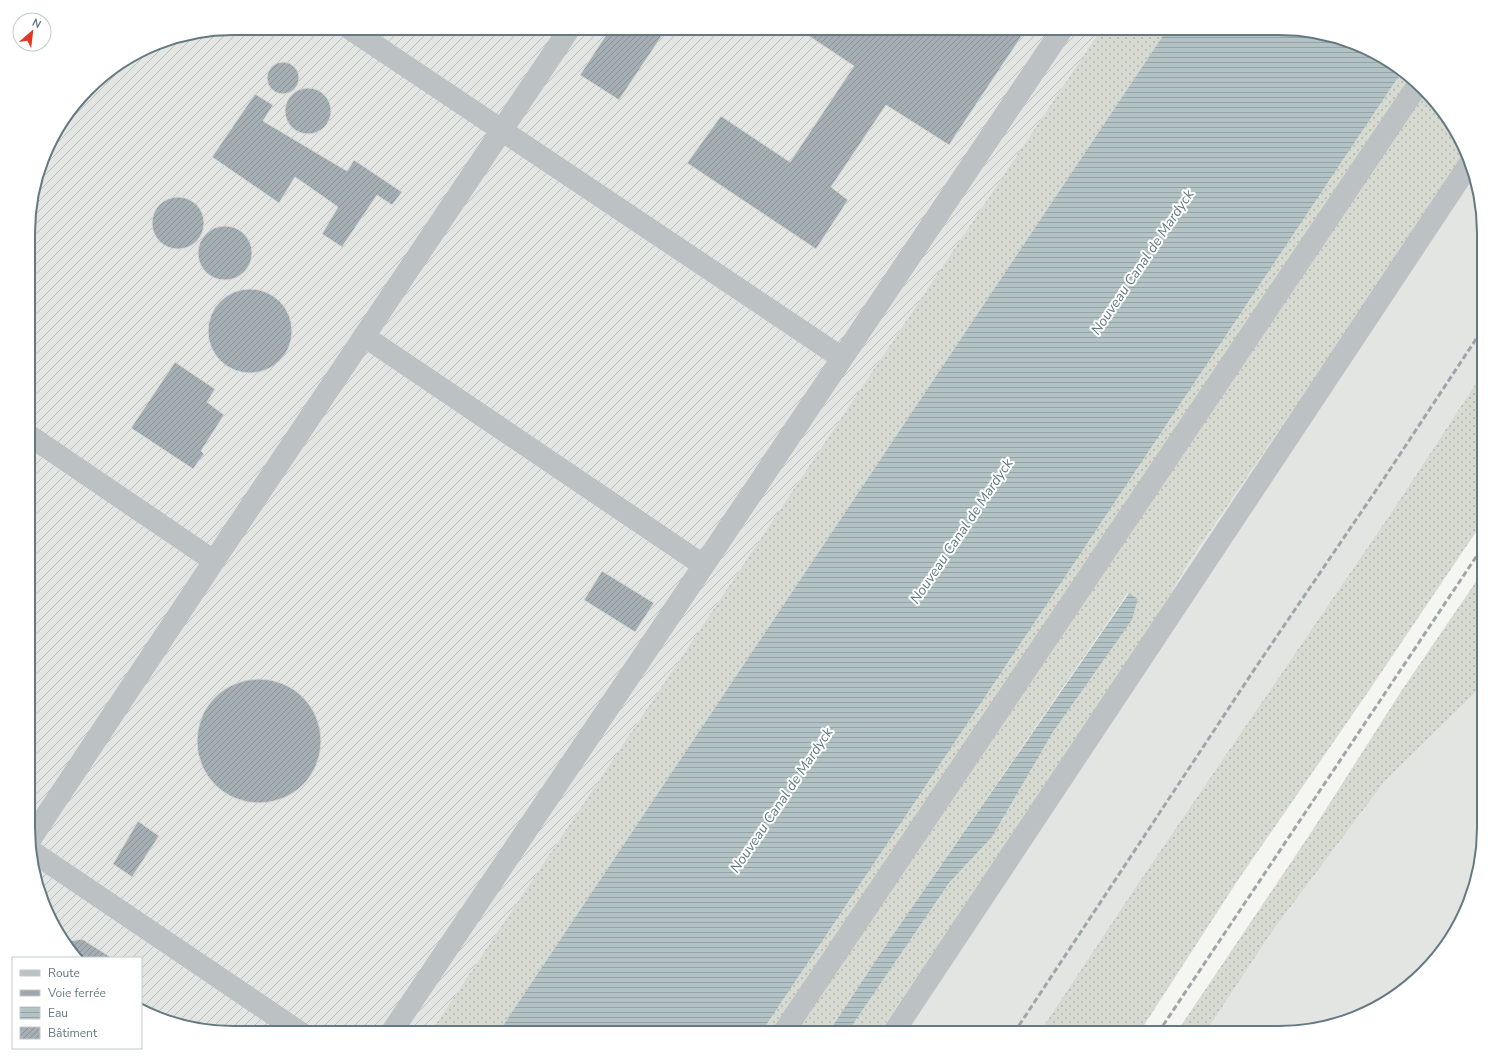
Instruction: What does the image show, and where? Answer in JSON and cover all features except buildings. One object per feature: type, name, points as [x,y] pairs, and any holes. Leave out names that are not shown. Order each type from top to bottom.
[{"type":"lane","points":[[360,35],[842,358]]},
{"type":"lane","points":[[35,832],[214,561],[565,35]]},
{"type":"lane","points":[[395,1026],[1057,35]]},
{"type":"lane","points":[[788,1026],[1415,89]]},
{"type":"lane","points":[[898,1026],[1466,169]]},
{"type":"lane","points":[[364,336],[703,565]]},
{"type":"lane","points":[[35,439],[214,561]]},
{"type":"lane","points":[[37,855],[292,1026]]},
{"type":"shaded area","points":[[220,35],[1097,35],[435,1026],[220,1026],[195,1022],[157,1011],[142,1004],[142,957],[83,957],[68,938],[50,904],[42,879],[35,841],[35,220],[42,182],[55,146],[68,123],[93,93],[123,68],[146,55],[182,42]]},
{"type":"shaded area","points":[[1097,35],[1163,35],[503,1026],[435,1026]]},
{"type":"shaded area","points":[[1399,76],[1419,93],[1444,123],[1463,161],[1189,562],[1141,645],[884,1026],[852,1026],[949,883],[992,837],[1053,732],[1132,620],[1138,599],[1128,593],[888,942],[833,1026],[766,1026]]},
{"type":"shaded area","points":[[1463,161],[1470,182],[1477,220],[1477,382],[1393,510],[1137,885],[1044,1026],[884,1026],[1141,645],[1189,562]]},
{"type":"shaded area","points":[[1477,382],[1477,530],[1366,695],[1238,880],[1144,1026],[1044,1026],[1137,885],[1393,510]]},
{"type":"shaded area","points":[[1477,580],[1477,691],[1385,781],[1271,933],[1210,1026],[1181,1026],[1312,831],[1402,690]]},
{"type":"shaded area","points":[[1477,691],[1477,841],[1470,879],[1462,904],[1444,938],[1428,958],[1409,977],[1389,993],[1355,1011],[1330,1019],[1292,1026],[1210,1026],[1271,933],[1385,781]]},
{"type":"water","name":"Nouveau Canal de Mardyck","points":[[1163,35],[1292,35],[1317,39],[1355,50],[1389,68],[1399,76],[766,1026],[503,1026]]},
{"type":"water","points":[[1129,593],[1138,599],[1132,620],[1053,732],[992,837],[949,883],[852,1026],[833,1026],[888,942]]},
{"type":"railway","points":[[1019,1026],[1258,664],[1381,483],[1477,338]]},
{"type":"railway","points":[[1163,1026],[1477,555]]}]
